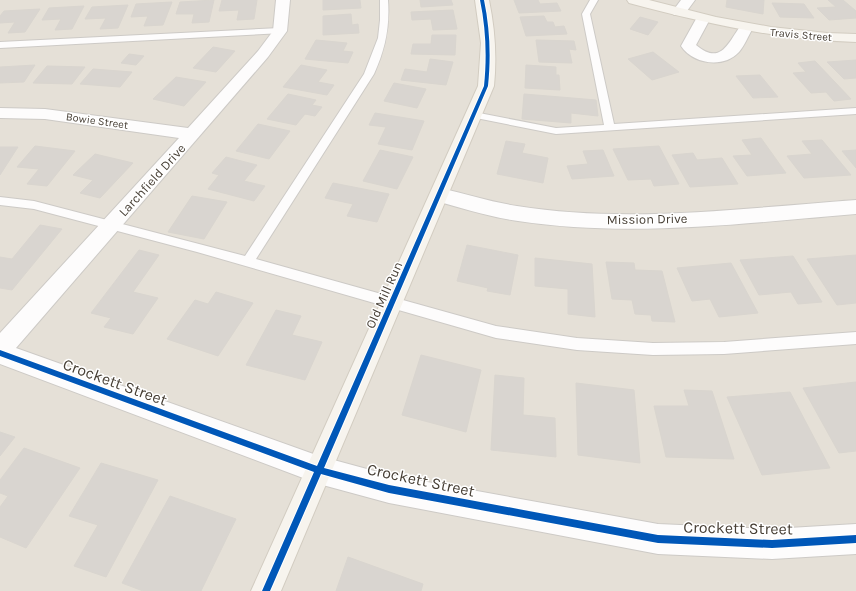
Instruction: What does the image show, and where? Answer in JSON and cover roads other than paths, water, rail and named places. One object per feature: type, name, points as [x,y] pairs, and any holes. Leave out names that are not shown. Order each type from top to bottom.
[{"type":"street","points":[[280,31],[283,0]]},
{"type":"street","name":"Old Mill Run","points":[[266,591],[440,195],[486,86],[490,57],[488,27],[482,0]]},
{"type":"street","name":"Travis Street","points":[[634,0],[703,19],[775,33],[825,38],[856,38]]},
{"type":"street","points":[[679,12],[688,0]]},
{"type":"street","points":[[703,19],[688,46],[695,53],[713,59],[723,57],[732,49],[739,42],[746,28]]},
{"type":"street","name":"Larchfield Drive","points":[[0,352],[263,54],[280,31]]},
{"type":"street","name":"Bowie Street","points":[[0,113],[45,114],[193,134]]},
{"type":"street","name":"Mission Drive","points":[[440,195],[527,215],[602,220],[706,218],[856,207]]},
{"type":"street","name":"Crockett Street","points":[[0,352],[319,470],[389,489],[658,539],[772,544],[856,538]]},
{"type":"lane","points":[[247,262],[369,74],[380,51],[384,34],[384,0]]},
{"type":"lane","points":[[594,0],[586,14],[610,128]]},
{"type":"lane","points":[[0,45],[280,31]]},
{"type":"lane","points":[[474,115],[556,131],[856,111]]},
{"type":"lane","points":[[0,201],[34,205],[112,225],[496,332],[577,344],[653,348],[724,348],[856,338]]}]
